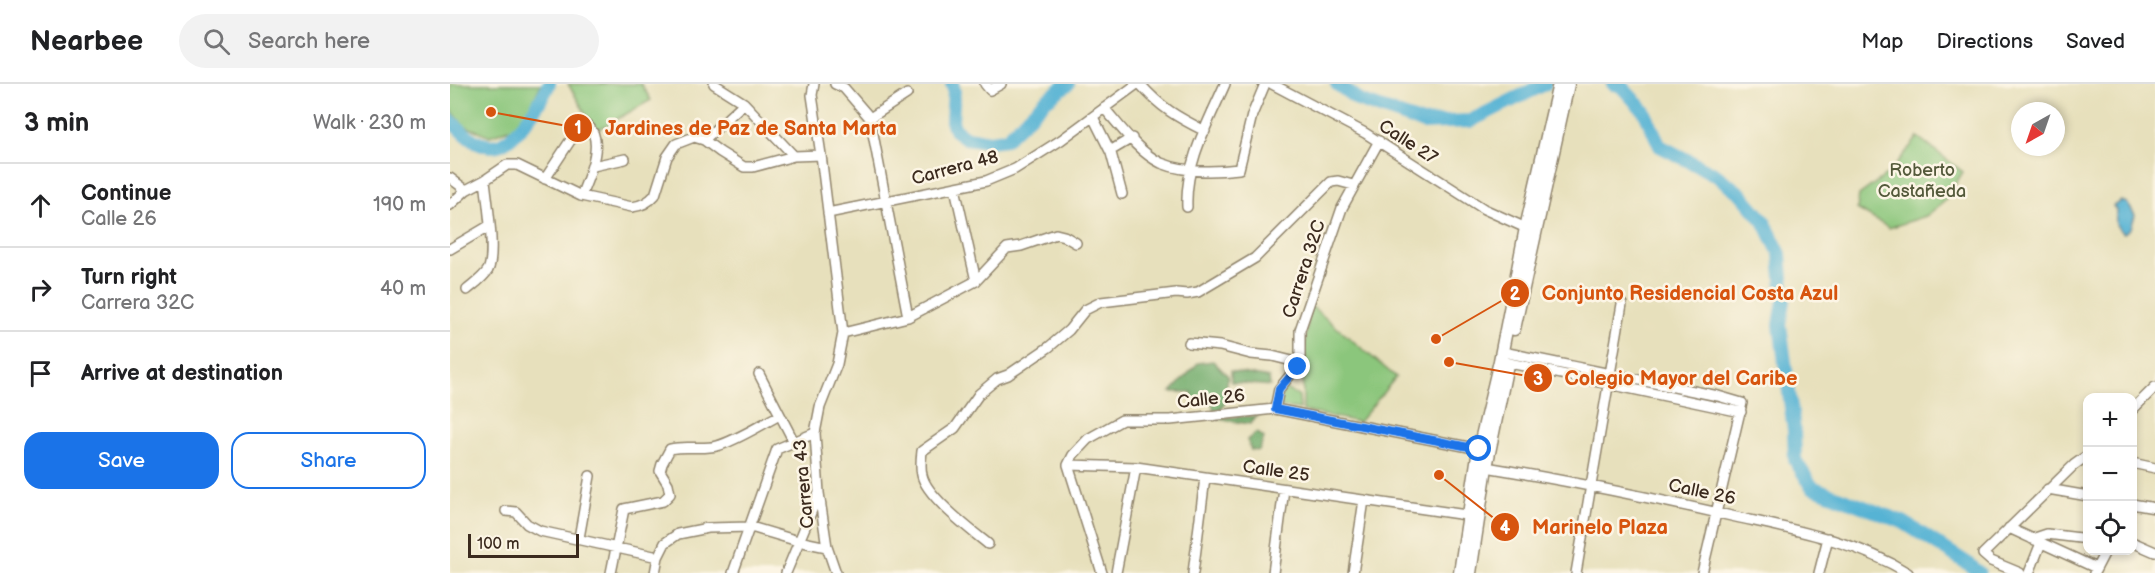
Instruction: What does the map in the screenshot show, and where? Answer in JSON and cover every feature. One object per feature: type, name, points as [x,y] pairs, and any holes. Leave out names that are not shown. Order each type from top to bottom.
[{"type":"main road","points":[[1470,573],[1479,449],[1504,357],[1552,135],[1559,84]]},
{"type":"main road","points":[[1460,573],[1486,467],[1526,228],[1568,84]]},
{"type":"street","points":[[714,84],[744,103],[794,156]]},
{"type":"street","points":[[814,84],[812,95],[843,333],[909,317],[976,281],[1007,248],[1021,246],[1056,234],[1076,243]]},
{"type":"street","points":[[835,84],[844,88],[870,118],[909,317]]},
{"type":"street","points":[[985,84],[990,90],[1001,84]]},
{"type":"street","points":[[1138,84],[1156,103],[1205,131]]},
{"type":"street","name":"Carrera 48","points":[[828,213],[986,181],[1014,169],[1138,84]]},
{"type":"street","points":[[1187,207],[1186,191],[1190,170],[1225,84]]},
{"type":"street","points":[[1104,108],[1132,138],[1161,162],[1190,170],[1213,172],[1239,169],[1252,115],[1264,84]]},
{"type":"street","name":"Calle 27","points":[[1272,84],[1379,141],[1484,209],[1526,228]]},
{"type":"street","points":[[870,118],[908,94]]},
{"type":"street","points":[[705,140],[744,103]]},
{"type":"street","points":[[1093,117],[1110,151],[1122,194]]},
{"type":"street","points":[[545,179],[570,141],[587,125],[593,132],[595,151],[593,166],[581,196]]},
{"type":"street","points":[[450,205],[466,190],[507,165],[517,165],[581,196],[632,207],[638,206],[655,195],[667,157],[676,144],[694,137],[705,140],[744,167],[794,156],[821,155]]},
{"type":"street","points":[[1110,151],[1132,138]]},
{"type":"street","name":"Carrera 32C","points":[[1300,363],[1300,330],[1342,208],[1379,141]]},
{"type":"street","points":[[593,166],[625,159]]},
{"type":"street","points":[[450,178],[466,190]]},
{"type":"street","points":[[467,290],[487,272],[492,262],[485,180]]},
{"type":"street","points":[[988,544],[939,501],[922,477],[922,451],[955,428],[979,394],[997,379],[1008,375],[1049,347],[1069,330],[1085,310],[1101,302],[1198,292],[1255,258],[1331,182],[1338,181],[1353,185]]},
{"type":"street","points":[[955,188],[976,281]]},
{"type":"street","points":[[450,249],[489,226]]},
{"type":"street","points":[[1576,573],[1622,304]]},
{"type":"street","name":"Carrera 43","points":[[836,573],[828,547],[819,493],[815,434],[820,406],[837,364],[843,333]]},
{"type":"street","points":[[1189,343],[1220,346],[1300,363],[1279,389],[1275,409]]},
{"type":"street","points":[[1504,357],[1609,379],[1718,396],[1742,407],[1701,573]]},
{"type":"street","points":[[759,374],[794,442]]},
{"type":"street","points":[[2137,406],[2155,387]]},
{"type":"street","name":"Calle 26","points":[[1068,465],[1073,455],[1088,439],[1122,420],[1170,420],[1275,409],[1479,449]]},
{"type":"street","points":[[611,573],[624,509],[663,501],[670,494],[668,484],[660,471],[670,449],[718,445],[780,415]]},
{"type":"street","points":[[733,573],[777,449],[815,434]]},
{"type":"street","points":[[2020,573],[1991,561],[1983,554],[2048,489],[2083,459]]},
{"type":"street","points":[[2137,464],[2155,468]]},
{"type":"street","points":[[1068,465],[1102,573]]},
{"type":"street","name":"Calle 25","points":[[1068,465],[1136,467],[1473,517]]},
{"type":"street","points":[[1116,573],[1136,467]]},
{"type":"street","name":"Calle 26","points":[[1486,467],[1590,485],[1828,537],[1906,572]]},
{"type":"street","points":[[579,538],[590,476]]},
{"type":"street","points":[[1193,573],[1205,478]]},
{"type":"street","points":[[1273,573],[1284,489]]},
{"type":"street","points":[[2048,489],[2083,495]]},
{"type":"street","points":[[786,573],[819,493]]},
{"type":"street","points":[[1353,573],[1364,500]]},
{"type":"street","points":[[2137,505],[2155,508]]},
{"type":"street","points":[[506,511],[516,512],[527,524],[540,531],[658,557]]},
{"type":"street","points":[[655,573],[658,557],[665,543],[678,534],[708,528],[751,527],[828,547]]},
{"type":"street","points":[[2009,528],[2095,571],[2103,555]]},
{"type":"street","points":[[2031,539],[2047,534],[2083,538]]},
{"type":"street","points":[[1819,573],[1828,537]]},
{"type":"street","points":[[2029,573],[2041,543]]},
{"type":"street","points":[[2137,544],[2155,552]]},
{"type":"green space","points":[[450,84],[541,84],[527,115],[512,128],[490,136],[465,126],[450,109]]},
{"type":"green space","points":[[568,84],[641,84],[651,100],[596,131]]},
{"type":"green space","name":"Roberto Castañeda","points":[[1918,137],[1963,172],[1945,201],[1926,216],[1889,228],[1857,209],[1859,195],[1889,173]]},
{"type":"green space","points":[[1310,305],[1396,377],[1359,422],[1303,411],[1303,360]]},
{"type":"green space","points":[[1213,361],[1228,376],[1225,403],[1220,410],[1214,411],[1211,399],[1192,400],[1192,392],[1171,392],[1198,363]]},
{"type":"green space","points":[[1231,371],[1269,378],[1270,386],[1231,382]]},
{"type":"green space","points":[[1283,388],[1299,396],[1300,409],[1279,407]]},
{"type":"green space","points":[[1257,416],[1250,424],[1211,418]]},
{"type":"green space","points":[[1257,432],[1264,438],[1259,451],[1251,450],[1247,440]]},
{"type":"water","points":[[2121,201],[2127,203],[2135,215],[2131,228],[2124,233],[2117,226],[2116,210],[2113,206]]},
{"type":"waterway","points":[[450,120],[468,137],[476,141],[494,146],[500,144],[510,139],[523,125],[541,100],[549,84]]},
{"type":"waterway","points":[[952,84],[954,90],[952,121],[955,130],[966,138],[989,141],[1006,139],[1046,100],[1068,84]]},
{"type":"waterway","points":[[1337,84],[1360,101],[1423,123],[1470,121],[1545,84]]},
{"type":"waterway","points":[[1613,84],[1620,85],[1644,111],[1660,146],[1716,175],[1741,194],[1764,221],[1780,254],[1784,301],[1780,325],[1794,430],[1795,460],[1812,487],[1903,522],[1979,573]]},
{"type":"place","name":"Jardines de Paz de Santa Marta","points":[[491,112]]},
{"type":"place","name":"Conjunto Residencial Costa Azul","points":[[1436,339]]},
{"type":"place","name":"Colegio Mayor del Caribe","points":[[1449,362]]},
{"type":"place","name":"Marinelo Plaza","points":[[1439,475]]},
{"type":"route","points":[[1298,367],[1279,389],[1275,409],[1479,449]]}]
